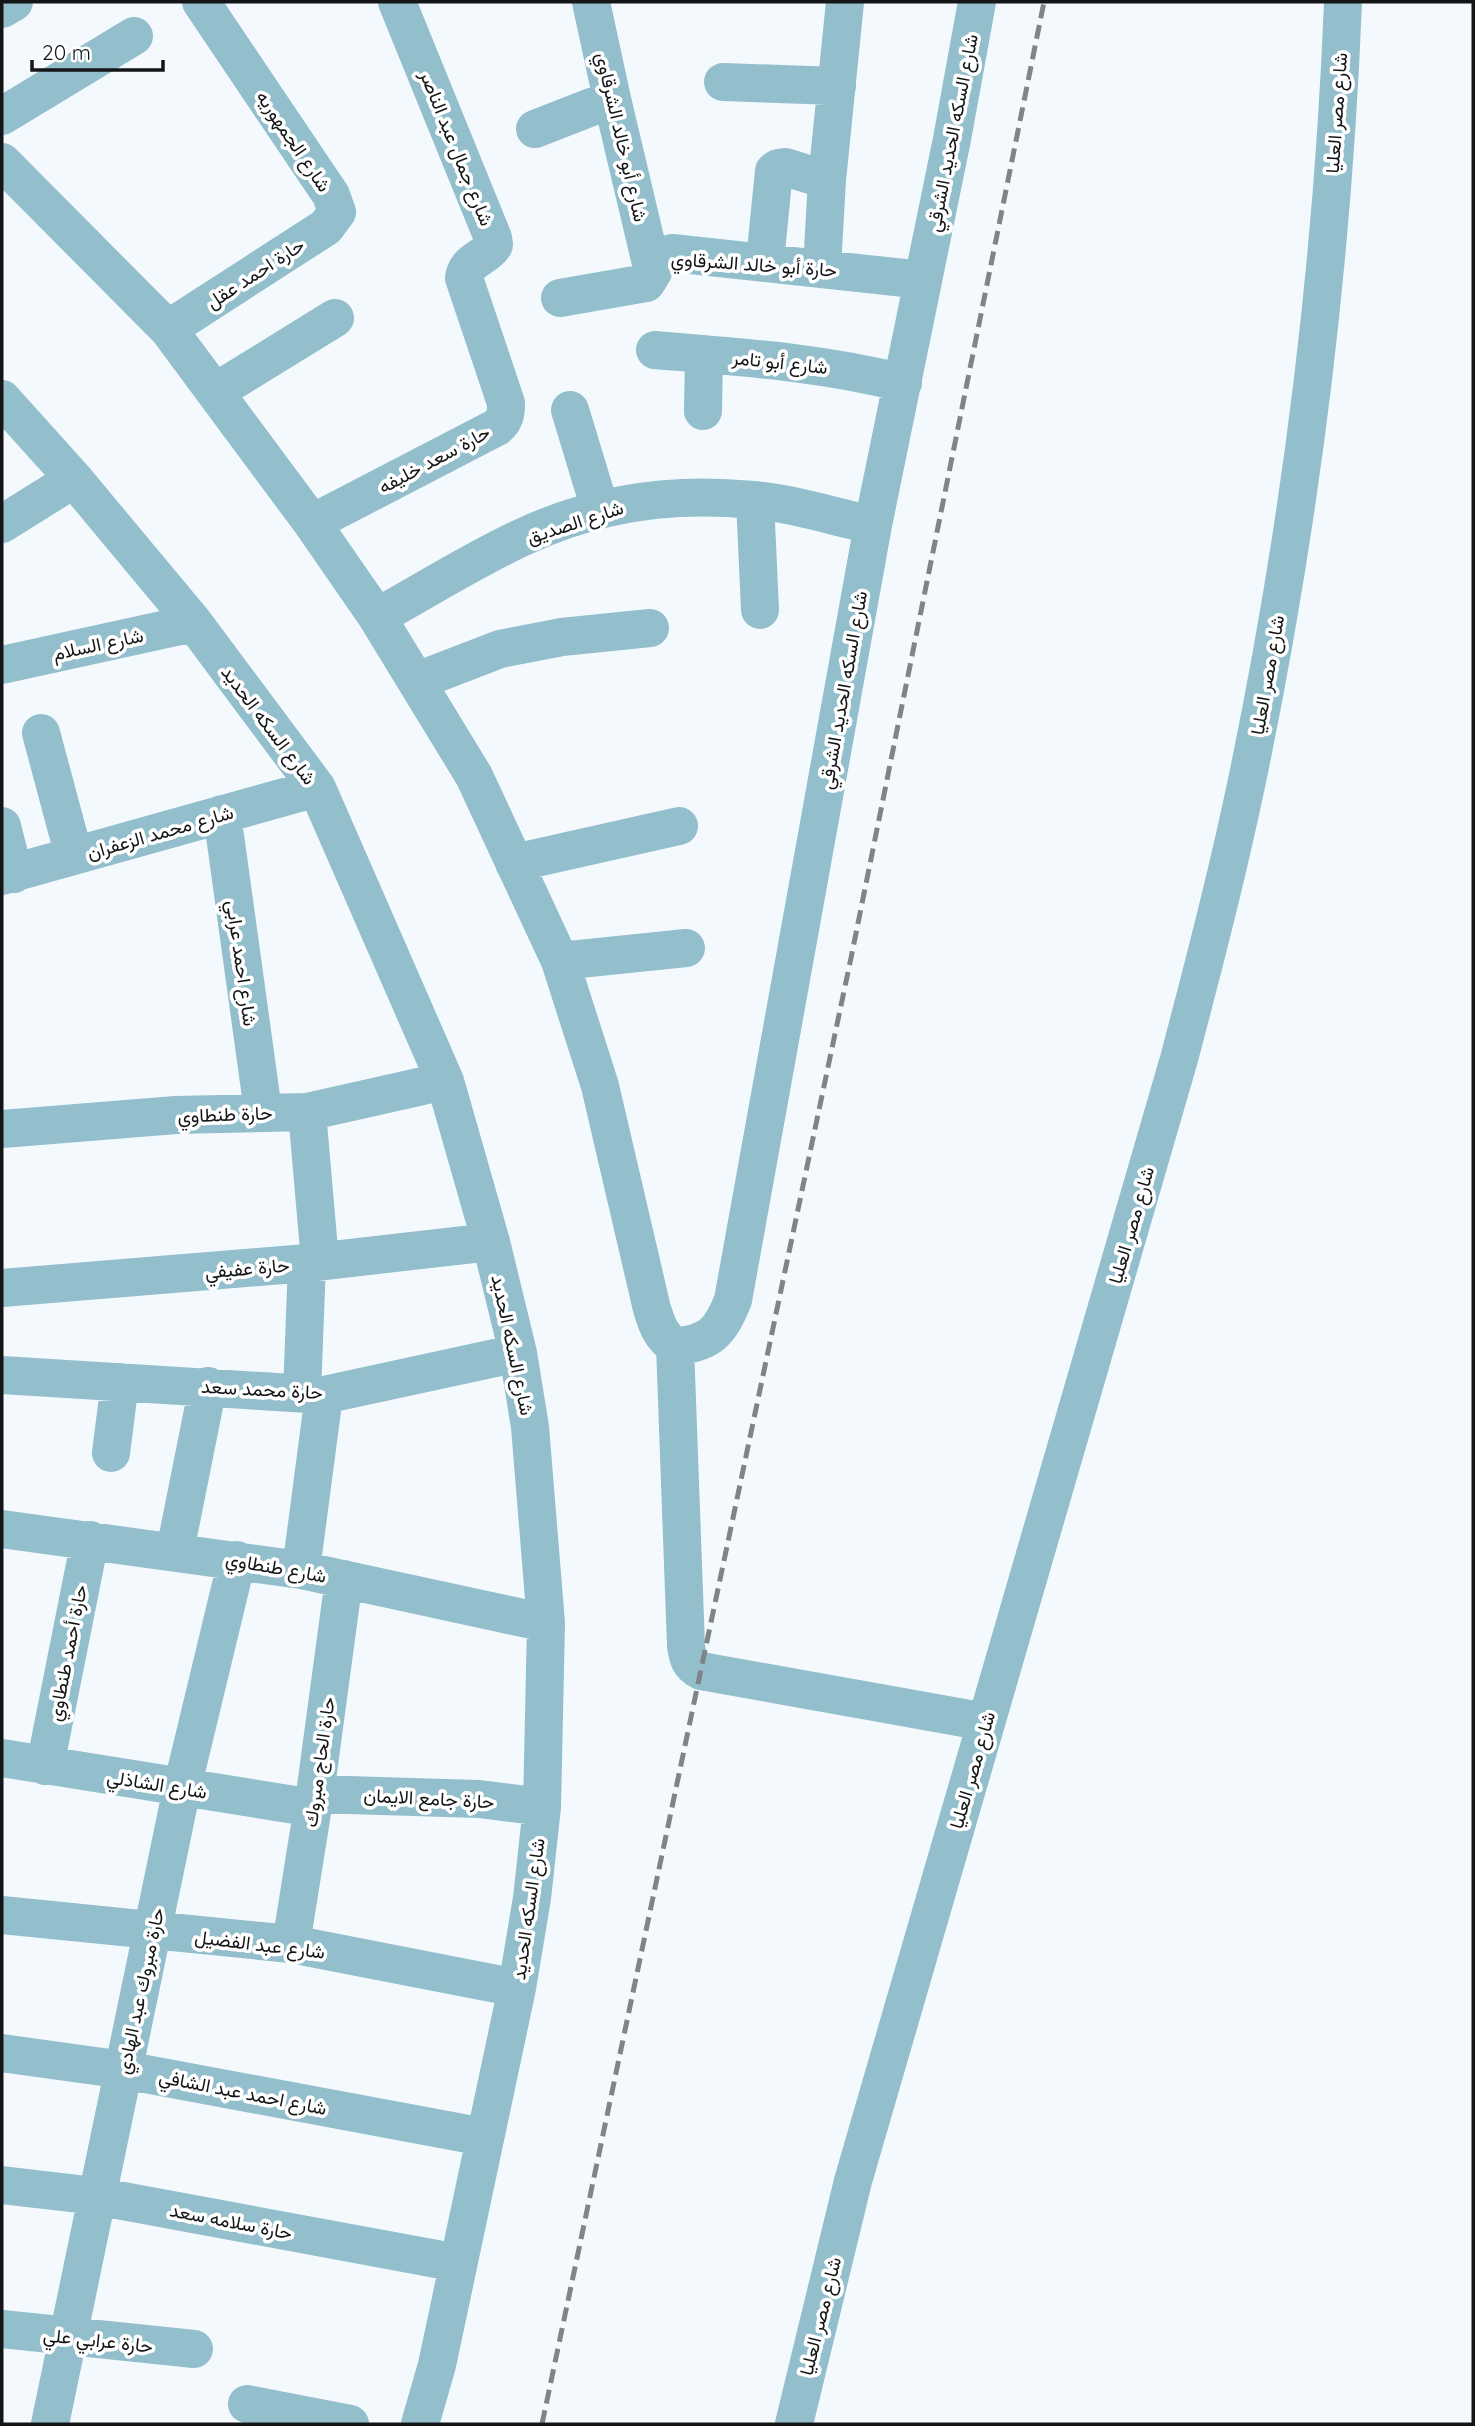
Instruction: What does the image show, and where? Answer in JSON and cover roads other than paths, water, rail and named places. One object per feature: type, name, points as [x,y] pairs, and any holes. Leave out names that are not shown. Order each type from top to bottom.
[{"type":"street","points":[[2,9],[15,2]]},
{"type":"street","name":"شارع الجمهوريه","points":[[201,2],[331,195],[337,212]]},
{"type":"street","name":"شارع جمال عبد الناصر","points":[[397,2],[493,238],[494,245],[489,252],[469,264],[465,271],[465,285]]},
{"type":"street","points":[[822,268],[827,180],[845,2]]},
{"type":"street","name":"شارع السكه الحديد الشرقي","points":[[675,1346],[702,1341],[716,1331],[725,1322],[733,1300],[873,525],[952,139],[977,2]]},
{"type":"street","name":"شارع مصر العليا","points":[[794,2424],[853,2181],[1179,1059],[1216,916],[1249,771],[1276,626],[1316,346],[1331,185],[1343,2]]},
{"type":"street","name":"شارع أبو خالد الشرقاوي","points":[[599,4],[612,99],[653,272]]},
{"type":"street","points":[[2,116],[134,36]]},
{"type":"street","points":[[723,82],[837,86]]},
{"type":"street","points":[[535,129],[612,99]]},
{"type":"street","points":[[2,162],[168,330],[312,523],[377,617],[474,776],[560,961],[600,1086],[652,1310],[658,1329],[666,1340],[675,1346],[686,1646],[689,1662],[701,1671],[986,1722]]},
{"type":"street","points":[[765,261],[775,172],[778,168],[785,167],[827,180]]},
{"type":"street","name":"حارة احمد عقل","points":[[168,330],[326,227],[337,212]]},
{"type":"street","name":"حارة أبو خالد الشرقاوي","points":[[560,298],[646,283],[658,261],[664,255],[673,253],[923,280]]},
{"type":"street","name":"حارة سعد خليفه","points":[[312,523],[503,421],[506,403],[465,285]]},
{"type":"street","points":[[215,392],[335,318]]},
{"type":"street","name":"شارع أبو تامر","points":[[655,350],[857,371],[903,383]]},
{"type":"street","points":[[703,411],[704,354]]},
{"type":"street","name":"شارع السكه الحديد","points":[[2,398],[75,479],[194,624],[317,788],[445,1080],[491,1242],[517,1353],[530,1427],[546,1623],[542,1807],[532,1898],[517,1988],[437,2365],[421,2424]]},
{"type":"street","points":[[570,410],[600,509]]},
{"type":"street","points":[[2,524],[75,479]]},
{"type":"street","name":"شارع الصديق","points":[[377,617],[523,537],[600,509],[651,500],[704,497],[755,500],[873,525]]},
{"type":"street","points":[[755,500],[760,610]]},
{"type":"street","name":"شارع السلام","points":[[2,664],[194,624]]},
{"type":"street","points":[[417,681],[500,649],[562,637],[649,628]]},
{"type":"street","points":[[41,733],[75,856]]},
{"type":"street","name":"شارع محمد الزعفران","points":[[8,875],[317,788]]},
{"type":"street","name":"شارع احمد عرابي","points":[[222,814],[263,1111]]},
{"type":"street","points":[[2,826],[8,875]]},
{"type":"street","points":[[514,863],[680,826]]},
{"type":"street","points":[[560,961],[687,948]]},
{"type":"street","name":"حارة طنطاوي","points":[[2,1129],[164,1116],[263,1111],[307,1112],[445,1080]]},
{"type":"street","points":[[301,1570],[313,1394],[313,1262],[307,1112]]},
{"type":"street","name":"حارة عفيفي","points":[[2,1288],[313,1262],[491,1242]]},
{"type":"street","name":"حارة محمد سعد","points":[[2,1375],[313,1394],[517,1353]]},
{"type":"street","points":[[111,1453],[120,1382]]},
{"type":"street","points":[[175,1551],[208,1386]]},
{"type":"street","name":"شارع طنطاوي","points":[[2,1529],[301,1570],[546,1623]]},
{"type":"street","name":"حارة أحمد طنطاوي","points":[[44,1766],[90,1540]]},
{"type":"street","name":"حارة مبروك عبد الهادي","points":[[50,2424],[182,1788],[237,1560]]},
{"type":"street","name":"حارة الحاج مبروك","points":[[291,1944],[314,1801],[344,1578]]},
{"type":"street","name":"شارع الشاذلي","points":[[2,1758],[182,1788],[314,1801]]},
{"type":"street","name":"حارة جامع الايمان","points":[[314,1801],[479,1799],[542,1807]]},
{"type":"street","name":"شارع عبد الفضيل","points":[[2,1915],[291,1944],[517,1988]]},
{"type":"street","name":"شارع احمد عبد الشافي","points":[[2,2053],[124,2070],[484,2137]]},
{"type":"street","name":"حارة سلامه سعد","points":[[2,2185],[96,2196],[458,2263]]},
{"type":"street","name":"حارة عرابي علي","points":[[2,2329],[68,2338],[194,2349]]},
{"type":"street","points":[[247,2404],[350,2424]]},
{"type":"railway","points":[[542,2424],[851,958],[1044,2]]}]
